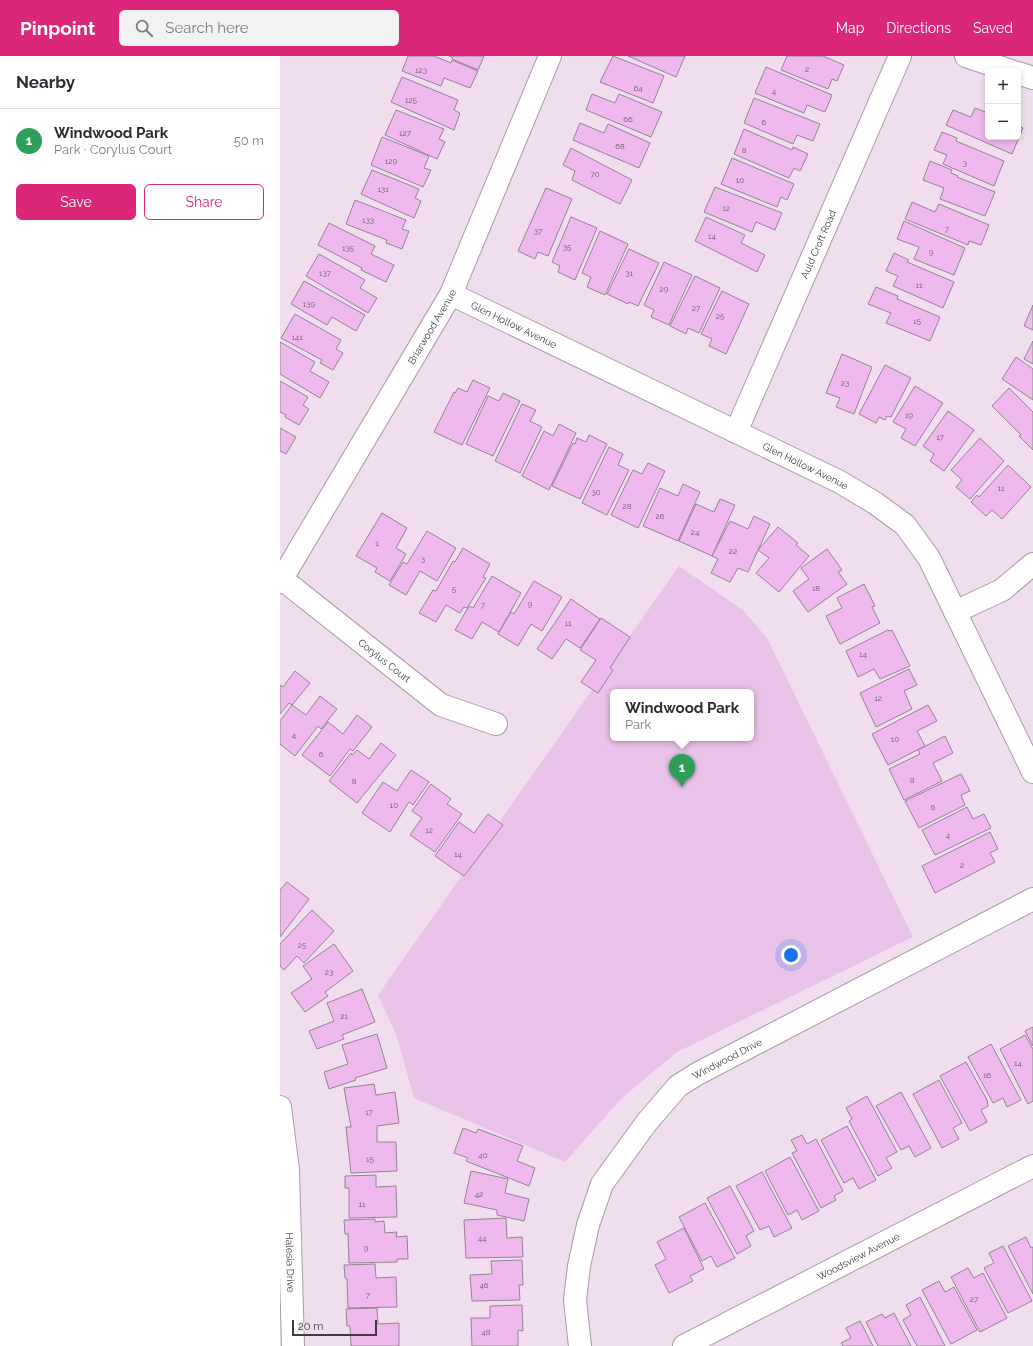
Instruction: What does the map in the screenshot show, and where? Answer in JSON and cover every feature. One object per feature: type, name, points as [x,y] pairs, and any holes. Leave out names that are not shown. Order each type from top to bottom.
[{"type":"street","name":"Briarwood Avenue","points":[[281,580],[451,294],[550,56]]},
{"type":"street","name":"Auld Croft Road","points":[[736,432],[900,56]]},
{"type":"street","points":[[966,56],[1002,68]]},
{"type":"street","points":[[1021,74],[1033,78]]},
{"type":"street","name":"Glen Hollow Avenue","points":[[451,294],[840,482],[875,503],[906,525],[929,558],[1033,772]]},
{"type":"street","points":[[955,612],[1002,590],[1033,564]]},
{"type":"street","name":"Corylus Court","points":[[281,580],[310,600],[441,706],[496,724]]},
{"type":"street","name":"Windwood Drive","points":[[580,1346],[576,1300],[579,1266],[588,1226],[602,1184],[647,1122],[678,1086],[697,1074],[1033,899]]},
{"type":"street","name":"Halesia Drive","points":[[280,1107],[288,1170],[293,1346]]},
{"type":"street","name":"Woodsview Avenue","points":[[684,1346],[1033,1166]]},
{"type":"shaded area","points":[[679,566],[744,611],[767,638],[913,937],[677,1052],[622,1098],[565,1162],[414,1098],[396,1034],[378,995]]},
{"type":"building","points":[[408,56],[434,56],[451,63],[452,60],[478,71],[470,88],[444,78],[441,86],[402,71]]},
{"type":"building","points":[[449,56],[484,56],[478,70],[452,59],[453,58]]},
{"type":"building","points":[[613,56],[664,76],[653,103],[600,82]]},
{"type":"building","points":[[628,56],[685,56],[676,77]]},
{"type":"building","points":[[787,56],[823,56],[844,65],[837,81],[832,79],[828,89],[781,70]]},
{"type":"building","points":[[766,67],[832,95],[825,112],[807,105],[804,113],[755,93]]},
{"type":"building","points":[[402,77],[458,100],[454,110],[460,113],[454,130],[391,102]]},
{"type":"building","points":[[592,94],[615,103],[619,94],[662,112],[651,137],[586,110]]},
{"type":"building","points":[[754,98],[820,124],[813,141],[797,135],[793,144],[744,123]]},
{"type":"building","points":[[975,108],[985,112],[985,140],[1018,140],[1012,154],[946,125],[953,110],[971,117]]},
{"type":"building","points":[[396,110],[444,129],[439,139],[445,142],[437,159],[385,135]]},
{"type":"building","points":[[580,123],[604,133],[608,124],[650,143],[639,168],[573,140]]},
{"type":"building","points":[[744,129],[792,150],[793,147],[808,154],[800,171],[794,168],[789,178],[734,154]]},
{"type":"building","points":[[942,132],[957,138],[956,141],[1004,161],[994,186],[943,164],[947,155],[934,150]]},
{"type":"building","points":[[382,137],[429,156],[424,168],[431,170],[423,187],[371,165]]},
{"type":"building","points":[[571,148],[632,180],[620,204],[572,180],[575,171],[563,165]]},
{"type":"building","points":[[732,158],[794,184],[787,200],[781,197],[777,207],[721,184]]},
{"type":"building","points":[[930,161],[952,170],[951,173],[958,176],[957,177],[995,192],[985,216],[940,199],[944,188],[923,180]]},
{"type":"building","points":[[372,170],[419,189],[415,198],[421,201],[414,218],[361,194]]},
{"type":"building","points":[[715,187],[782,213],[775,230],[756,222],[752,232],[704,212]]},
{"type":"building","points":[[546,188],[572,199],[548,256],[538,252],[535,259],[518,251]]},
{"type":"building","points":[[355,200],[406,220],[402,229],[409,231],[402,249],[386,243],[387,240],[346,224]]},
{"type":"building","points":[[912,202],[935,212],[939,204],[989,225],[981,245],[969,241],[968,245],[905,219]]},
{"type":"building","points":[[571,217],[597,228],[575,280],[558,272],[560,266],[552,262]]},
{"type":"building","points":[[706,217],[745,235],[741,243],[765,255],[757,272],[695,241]]},
{"type":"building","points":[[904,221],[965,248],[954,275],[914,259],[919,247],[897,239]]},
{"type":"building","points":[[329,223],[375,246],[371,254],[394,265],[386,282],[361,270],[362,268],[318,245]]},
{"type":"building","points":[[600,231],[628,244],[605,295],[587,287],[591,277],[582,273]]},
{"type":"building","points":[[629,249],[659,263],[638,306],[629,302],[628,304],[607,294]]},
{"type":"building","points":[[894,253],[909,260],[907,262],[954,282],[943,308],[893,286],[898,276],[886,271]]},
{"type":"building","points":[[319,254],[365,280],[360,288],[377,298],[368,313],[306,276]]},
{"type":"building","points":[[664,262],[692,275],[669,325],[651,317],[654,310],[644,305]]},
{"type":"building","points":[[695,276],[720,288],[699,333],[688,328],[686,334],[670,326]]},
{"type":"building","points":[[304,281],[365,315],[356,331],[332,317],[327,325],[291,304]]},
{"type":"building","points":[[876,287],[898,296],[897,299],[940,317],[930,341],[886,323],[891,313],[868,304]]},
{"type":"building","points":[[722,291],[749,304],[726,354],[709,346],[712,339],[701,334]]},
{"type":"building","points":[[1033,305],[1033,330],[1024,326]]},
{"type":"building","points":[[295,314],[341,340],[336,349],[343,353],[333,370],[320,363],[322,360],[281,338]]},
{"type":"building","points":[[1033,341],[1033,364],[1024,359]]},
{"type":"building","points":[[280,342],[315,362],[310,371],[329,382],[320,398],[280,374]]},
{"type":"building","points":[[842,354],[872,367],[854,414],[836,407],[840,398],[826,393]]},
{"type":"building","points":[[1016,357],[1033,369],[1033,400],[1002,379]]},
{"type":"building","points":[[885,365],[911,378],[891,417],[887,416],[885,420],[879,417],[876,423],[859,414]]},
{"type":"building","points":[[473,380],[490,388],[462,445],[434,432],[454,392],[455,393],[458,388],[467,392]]},
{"type":"building","points":[[280,381],[308,397],[303,405],[309,409],[299,425],[285,417],[286,415],[280,412]]},
{"type":"building","points":[[915,386],[943,403],[915,446],[901,438],[906,429],[893,422]]},
{"type":"building","points":[[1009,388],[1033,412],[1033,450],[1019,436],[1021,435],[992,406]]},
{"type":"building","points":[[503,393],[520,401],[493,456],[466,444],[488,396],[499,401]]},
{"type":"building","points":[[522,404],[536,410],[530,421],[542,427],[520,473],[495,461]]},
{"type":"building","points":[[948,411],[974,430],[944,471],[930,461],[934,454],[923,446]]},
{"type":"building","points":[[559,424],[576,433],[549,490],[522,476],[544,431],[553,436]]},
{"type":"building","points":[[280,428],[296,437],[286,454],[280,451]]},
{"type":"building","points":[[589,435],[607,444],[580,499],[552,486],[573,443],[575,444],[577,438],[586,442]]},
{"type":"building","points":[[980,438],[1004,461],[970,499],[956,487],[962,480],[951,470]]},
{"type":"building","points":[[609,447],[623,454],[618,465],[629,470],[607,515],[582,503]]},
{"type":"building","points":[[648,463],[665,471],[638,528],[611,515],[633,470],[642,474]]},
{"type":"building","points":[[1008,465],[1031,487],[1002,519],[992,510],[986,516],[971,502],[977,495],[979,497]]},
{"type":"building","points":[[683,484],[700,492],[678,541],[643,526],[660,488],[678,496]]},
{"type":"building","points":[[720,499],[735,505],[712,556],[679,541],[696,504],[714,512]]},
{"type":"building","points":[[382,513],[407,528],[396,548],[406,554],[390,581],[375,572],[377,568],[356,556]]},
{"type":"building","points":[[754,516],[770,524],[748,572],[738,568],[730,582],[711,573],[718,559],[712,556],[730,521],[748,529]]},
{"type":"building","points":[[778,527],[798,543],[796,545],[809,556],[779,592],[756,573],[769,558],[758,550]]},
{"type":"building","points":[[427,531],[456,548],[437,581],[420,571],[406,595],[389,585],[403,562],[407,564]]},
{"type":"building","points":[[463,548],[490,564],[483,577],[486,578],[467,608],[464,607],[460,613],[446,605],[436,622],[419,613],[433,590],[436,591],[453,561],[455,562]]},
{"type":"building","points":[[827,549],[842,570],[838,572],[847,584],[808,612],[793,591],[809,579],[801,568]]},
{"type":"building","points":[[492,576],[521,593],[499,632],[482,622],[472,639],[455,630],[469,606],[473,608]]},
{"type":"building","points":[[534,581],[562,597],[542,631],[531,624],[518,646],[498,634],[511,612],[514,614]]},
{"type":"building","points":[[864,584],[875,606],[872,607],[880,623],[840,644],[826,616],[842,608],[837,598]]},
{"type":"building","points":[[571,599],[600,619],[580,648],[566,639],[552,659],[537,649]]},
{"type":"building","points":[[601,618],[630,637],[610,668],[613,670],[598,693],[581,682],[596,660],[580,650]]},
{"type":"building","points":[[888,630],[892,630],[910,666],[880,679],[874,669],[858,677],[846,651]]},
{"type":"building","points":[[909,669],[917,685],[904,691],[912,709],[876,727],[860,693]]},
{"type":"building","points":[[295,671],[310,683],[292,705],[289,703],[280,714],[280,685],[283,687]]},
{"type":"building","points":[[320,696],[337,709],[321,729],[318,726],[295,756],[280,744],[280,721],[292,705],[306,715]]},
{"type":"building","points":[[928,705],[937,721],[917,731],[925,746],[888,765],[872,734]]},
{"type":"building","points":[[357,715],[372,727],[353,751],[350,749],[330,776],[302,755],[328,722],[343,734]]},
{"type":"building","points":[[945,736],[953,753],[933,763],[942,781],[904,800],[889,769],[920,754],[918,750]]},
{"type":"building","points":[[381,743],[396,755],[357,803],[329,781],[351,753],[352,755],[357,750],[369,759]]},
{"type":"building","points":[[411,770],[429,782],[413,805],[409,802],[390,832],[362,813],[383,782],[397,791]]},
{"type":"building","points":[[961,774],[970,791],[961,795],[965,805],[919,828],[905,801]]},
{"type":"building","points":[[431,784],[451,799],[447,804],[462,814],[435,852],[410,835],[422,818],[412,811]]},
{"type":"building","points":[[967,807],[973,819],[984,814],[991,828],[935,855],[922,830]]},
{"type":"building","points":[[488,814],[503,825],[464,876],[435,856],[459,822],[474,833]]},
{"type":"building","points":[[990,832],[998,849],[990,853],[995,862],[935,893],[922,866]]},
{"type":"building","points":[[287,882],[309,899],[280,937],[280,890]]},
{"type":"building","points":[[312,910],[334,931],[304,963],[297,956],[284,970],[280,966],[280,944]]},
{"type":"building","points":[[334,944],[353,971],[325,992],[328,996],[305,1012],[291,993],[312,979],[303,966]]},
{"type":"building","points":[[362,989],[375,1022],[342,1035],[344,1039],[317,1049],[309,1031],[334,1021],[327,1003]]},
{"type":"building","points":[[1033,1027],[1033,1046],[1025,1031]]},
{"type":"building","points":[[377,1034],[387,1068],[355,1078],[356,1080],[329,1089],[324,1072],[348,1064],[342,1045]]},
{"type":"building","points":[[1025,1035],[1033,1049],[1033,1101],[1028,1104],[1000,1049]]},
{"type":"building","points":[[991,1044],[1021,1100],[1007,1107],[1003,1098],[993,1103],[968,1057]]},
{"type":"building","points":[[966,1062],[987,1100],[988,1106],[981,1110],[987,1122],[970,1131],[940,1076]]},
{"type":"building","points":[[939,1080],[962,1123],[953,1128],[959,1139],[942,1148],[913,1094]]},
{"type":"building","points":[[374,1084],[376,1095],[395,1092],[399,1123],[377,1126],[377,1142],[396,1142],[397,1171],[351,1173],[346,1127],[351,1127],[344,1088]]},
{"type":"building","points":[[901,1092],[931,1148],[915,1157],[909,1146],[901,1150],[876,1106]]},
{"type":"building","points":[[867,1096],[897,1152],[886,1158],[892,1168],[878,1176],[849,1121],[852,1119],[846,1108]]},
{"type":"building","points":[[847,1126],[876,1180],[859,1189],[853,1178],[844,1183],[821,1140]]},
{"type":"building","points":[[463,1128],[476,1133],[478,1129],[523,1146],[517,1161],[535,1168],[529,1186],[466,1161],[468,1158],[454,1153]]},
{"type":"building","points":[[802,1135],[807,1144],[816,1139],[843,1191],[834,1196],[836,1200],[821,1208],[792,1153],[797,1151],[791,1140]]},
{"type":"building","points":[[790,1157],[819,1211],[802,1220],[797,1210],[788,1215],[765,1171]]},
{"type":"building","points":[[471,1171],[508,1179],[505,1193],[529,1199],[524,1221],[497,1215],[497,1210],[464,1203]]},
{"type":"building","points":[[762,1172],[792,1228],[774,1237],[769,1226],[760,1230],[736,1186]]},
{"type":"building","points":[[376,1175],[376,1187],[396,1186],[397,1217],[349,1218],[349,1188],[345,1188],[345,1176]]},
{"type":"building","points":[[730,1186],[754,1231],[746,1236],[751,1246],[737,1254],[707,1198]]},
{"type":"building","points":[[705,1203],[735,1258],[717,1267],[711,1256],[702,1261],[679,1217]]},
{"type":"building","points":[[506,1218],[507,1238],[522,1237],[523,1257],[466,1258],[464,1220]]},
{"type":"building","points":[[375,1219],[375,1222],[384,1221],[385,1233],[397,1232],[396,1237],[407,1236],[408,1259],[397,1259],[397,1262],[349,1263],[348,1234],[345,1234],[344,1220]]},
{"type":"building","points":[[684,1228],[704,1269],[690,1276],[693,1281],[669,1293],[655,1265],[666,1259],[657,1242]]},
{"type":"building","points":[[1026,1237],[1031,1248],[1033,1247],[1033,1294],[1008,1246]]},
{"type":"building","points":[[1003,1246],[1032,1301],[1008,1313],[984,1268],[994,1263],[989,1253]]},
{"type":"building","points":[[522,1260],[523,1285],[519,1285],[520,1300],[472,1301],[470,1275],[492,1274],[491,1261]]},
{"type":"building","points":[[375,1264],[376,1278],[396,1277],[397,1307],[348,1308],[347,1279],[345,1278],[344,1265]]},
{"type":"building","points":[[968,1268],[974,1278],[983,1273],[1007,1318],[980,1332],[951,1277]]},
{"type":"building","points":[[939,1281],[945,1292],[954,1287],[977,1330],[951,1344],[922,1290]]},
{"type":"building","points":[[920,1297],[945,1346],[917,1346],[903,1320],[911,1315],[906,1305]]},
{"type":"building","points":[[522,1305],[523,1331],[518,1330],[518,1346],[472,1346],[471,1318],[490,1318],[490,1306]]},
{"type":"building","points":[[377,1308],[378,1324],[399,1323],[399,1346],[351,1346],[350,1326],[347,1326],[346,1309]]},
{"type":"building","points":[[894,1313],[911,1346],[878,1346],[866,1322],[882,1314],[885,1318]]},
{"type":"building","points":[[860,1321],[873,1346],[843,1346],[841,1343],[851,1338],[846,1328]]},
{"type":"place","name":"Windwood Park","points":[[682,787]]}]
